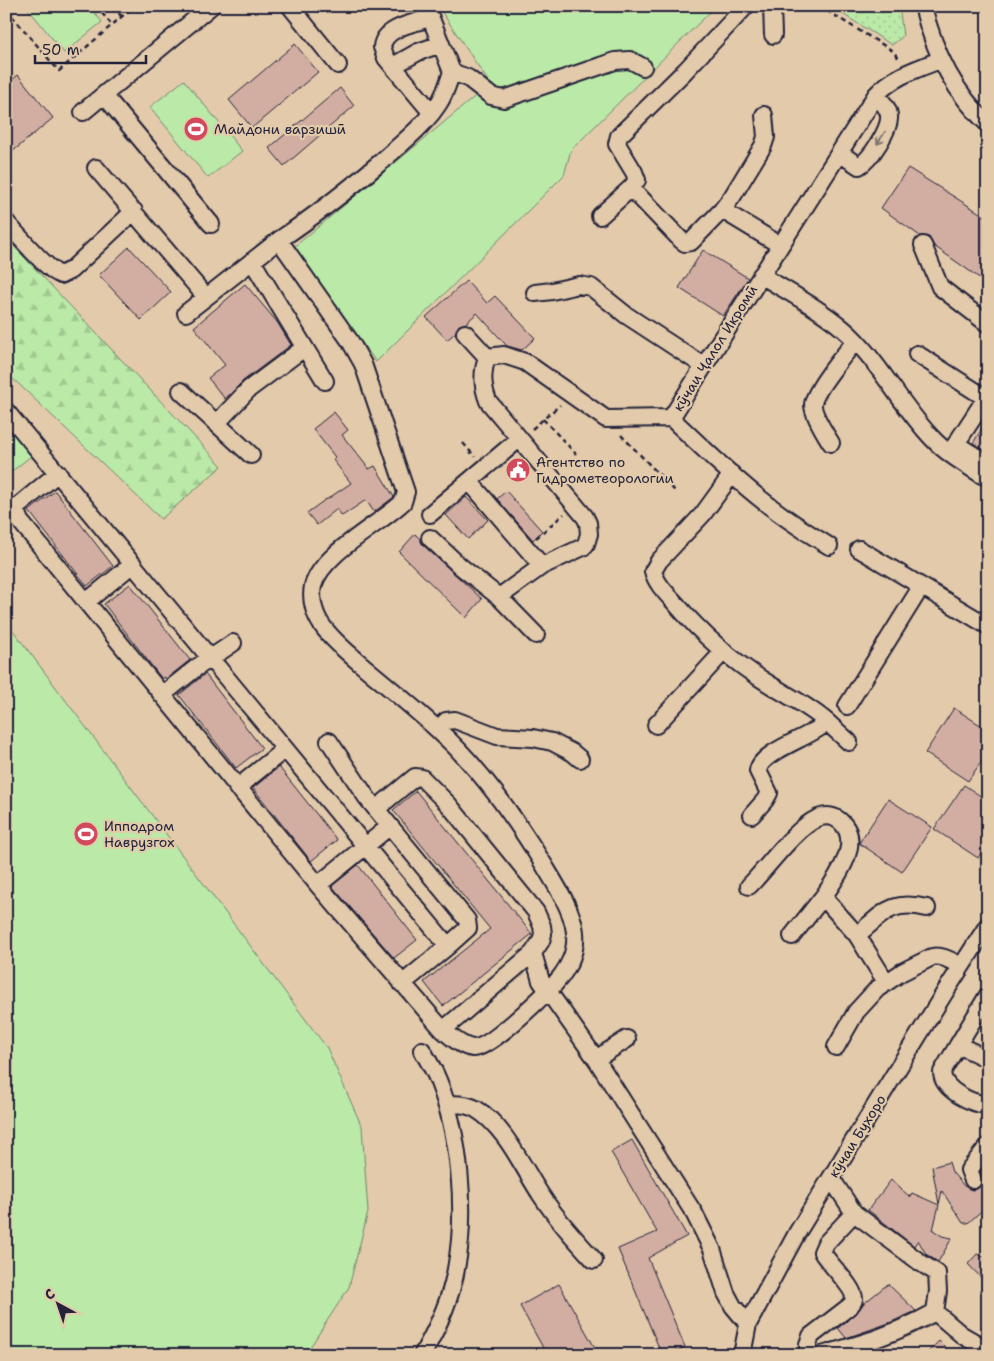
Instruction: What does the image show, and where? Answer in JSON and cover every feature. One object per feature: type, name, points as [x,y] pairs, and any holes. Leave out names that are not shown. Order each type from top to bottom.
[{"type":"street","points":[[83,112],[211,6]]},
{"type":"street","points":[[290,6],[338,65]]},
{"type":"street","points":[[600,216],[631,188],[637,180],[617,144],[619,136],[680,76],[746,6]]},
{"type":"street","points":[[772,6],[773,35]]},
{"type":"street","points":[[923,6],[940,60],[964,98],[988,124]]},
{"type":"street","points":[[186,313],[279,240],[308,221],[351,187],[406,140],[432,113],[444,94],[452,72],[428,12],[385,37],[382,47],[384,54],[393,66],[432,113]]},
{"type":"street","points":[[393,66],[410,55],[441,44]]},
{"type":"street","points":[[452,72],[468,78],[491,96],[504,98],[615,60],[630,60],[643,67]]},
{"type":"street","name":"кӯчаи Ҷалол Икромӣ","points":[[829,546],[780,513],[732,474],[671,418],[876,95],[888,83],[940,60]]},
{"type":"street","points":[[104,95],[211,224]]},
{"type":"street","points":[[838,153],[859,166],[864,163],[881,138],[888,125],[889,116],[886,108],[876,95]]},
{"type":"street","points":[[631,188],[678,237],[686,243],[694,239],[732,197],[763,146],[766,137],[764,115]]},
{"type":"street","points":[[96,168],[206,296]]},
{"type":"street","points":[[722,210],[780,245]]},
{"type":"street","points":[[6,222],[47,265],[57,274],[61,275],[70,270],[134,212]]},
{"type":"street","points":[[58,473],[20,504],[16,511],[20,521],[318,885],[443,1030],[462,1044],[474,1048],[479,1047],[502,1031],[565,974],[573,957],[576,939],[571,914],[556,885],[502,802],[477,770],[438,730],[338,643],[324,628],[316,613],[312,593],[320,571],[344,548],[403,502],[406,492],[360,357],[279,240]]},
{"type":"street","points":[[923,246],[940,287],[988,324]]},
{"type":"street","points":[[252,261],[324,381]]},
{"type":"street","points":[[761,275],[826,316],[843,329],[885,376],[924,429],[985,469]]},
{"type":"street","points":[[535,292],[552,292],[579,285],[590,287],[626,315],[704,366]]},
{"type":"street","points":[[465,332],[487,357]]},
{"type":"street","points":[[831,443],[813,409],[814,400],[833,370],[856,342]]},
{"type":"street","points":[[216,423],[249,389],[304,348]]},
{"type":"street","points":[[917,354],[987,396],[953,448]]},
{"type":"street","points":[[487,357],[504,355],[515,357],[534,367],[606,419],[671,418]]},
{"type":"street","points":[[487,357],[483,377],[485,394],[493,408],[588,523],[589,534],[586,544],[578,550],[554,559],[542,566],[499,597]]},
{"type":"street","points":[[181,390],[251,455]]},
{"type":"street","points":[[6,411],[448,946]]},
{"type":"street","points":[[430,514],[519,439]]},
{"type":"street","points":[[732,474],[703,514],[659,561],[653,571],[658,582],[666,592],[703,634],[723,652],[761,679],[813,711],[849,742]]},
{"type":"street","points":[[469,481],[542,566]]},
{"type":"street","points":[[430,538],[460,566],[499,597],[536,635]]},
{"type":"street","points":[[859,549],[988,626]]},
{"type":"street","points":[[86,602],[133,564]]},
{"type":"street","points":[[847,706],[921,587]]},
{"type":"street","points":[[162,695],[196,668],[233,643]]},
{"type":"street","points":[[656,724],[723,652]]},
{"type":"street","points":[[438,730],[446,721],[455,720],[489,734],[512,738],[533,738],[552,742],[580,758]]},
{"type":"street","points":[[752,815],[769,793],[759,776],[758,767],[760,764],[770,755],[818,730],[827,722]]},
{"type":"street","points":[[329,741],[376,809],[467,920],[468,928],[465,931],[402,984]]},
{"type":"street","points":[[238,788],[285,749]]},
{"type":"street","points":[[376,809],[415,777],[418,776],[426,781],[449,805],[536,912],[542,926],[543,934],[538,947],[533,953],[443,1030]]},
{"type":"street","points":[[749,886],[802,830],[819,818],[832,816],[846,828],[849,840],[842,868],[823,897],[792,936]]},
{"type":"street","points":[[318,885],[390,826]]},
{"type":"street","points":[[823,897],[857,935],[886,982]]},
{"type":"street","points":[[857,935],[896,906],[910,905],[927,908]]},
{"type":"street","name":"кӯчаи Бухоро","points":[[742,1355],[748,1324],[774,1274],[830,1178],[988,925]]},
{"type":"street","points":[[533,953],[542,980],[548,991],[596,1059],[694,1213],[712,1249],[726,1293],[733,1306],[748,1324]]},
{"type":"street","points":[[836,1047],[861,1006],[886,982],[932,957],[939,956],[961,966]]},
{"type":"street","points":[[988,995],[942,1072],[943,1080],[961,1097],[977,1104],[988,1105]]},
{"type":"street","points":[[596,1059],[627,1039]]},
{"type":"street","points":[[958,1045],[988,1059]]},
{"type":"street","points":[[422,1050],[437,1078],[446,1104],[458,1163],[460,1210],[456,1270],[444,1308],[422,1355]]},
{"type":"street","points":[[446,1104],[469,1106],[476,1109],[493,1123],[550,1208],[594,1260]]},
{"type":"street","points":[[973,1180],[969,1170],[988,1146]]},
{"type":"street","points":[[830,1178],[854,1213],[921,1263],[937,1272],[938,1291],[935,1312]]},
{"type":"street","points":[[808,1355],[808,1344],[811,1336],[850,1306],[854,1300],[849,1287],[826,1260],[822,1252],[826,1243],[854,1213]]},
{"type":"street","points":[[935,1312],[962,1336],[988,1350]]},
{"type":"street","points":[[822,1355],[902,1330],[935,1312]]},
{"type":"path","points":[[96,6],[112,25]]},
{"type":"path","points":[[113,6],[122,17]]},
{"type":"path","points":[[6,9],[59,71],[134,6]]},
{"type":"path","points":[[819,6],[893,51],[902,62],[907,73]]},
{"type":"path","points":[[519,439],[572,394]]},
{"type":"path","points":[[543,419],[576,454]]},
{"type":"path","points":[[606,419],[674,491]]},
{"type":"path","points":[[526,548],[574,505]]},
{"type":"green space","points":[[26,6],[89,6],[102,22],[64,53]]},
{"type":"green space","points":[[438,6],[716,6],[571,150],[564,175],[376,362],[294,247],[490,84]]},
{"type":"green space","points":[[830,6],[899,6],[903,36],[892,45]]},
{"type":"green space","name":"Майдони варзишӣ","points":[[184,80],[242,151],[208,178],[150,107]]},
{"type":"green space","points":[[6,238],[222,466],[161,519],[6,372]]},
{"type":"green space","points":[[6,424],[31,456],[6,476]]},
{"type":"green space","name":"Ипподром Наврузгох","points":[[6,621],[327,1048],[362,1127],[368,1212],[349,1287],[305,1355],[6,1355]]},
{"type":"building","points":[[295,44],[318,72],[252,128],[229,100]]},
{"type":"building","points":[[18,75],[53,118],[6,157],[6,85]]},
{"type":"building","points":[[340,88],[354,106],[284,166],[269,148]]},
{"type":"building","points":[[908,168],[988,218],[988,284],[934,246],[929,237],[920,236],[881,208]]},
{"type":"building","points":[[129,247],[171,292],[141,320],[99,275]]},
{"type":"building","points":[[703,250],[748,278],[723,316],[679,288]]},
{"type":"building","points":[[466,281],[487,303],[495,296],[535,338],[522,350],[507,346],[477,313],[466,323],[459,325],[455,333],[447,340],[426,317]]},
{"type":"building","points":[[245,284],[277,322],[291,345],[243,381],[225,399],[208,378],[225,365],[194,327]]},
{"type":"building","points":[[334,412],[348,430],[342,435],[369,469],[375,466],[394,497],[374,512],[366,500],[342,516],[337,509],[317,525],[307,513],[351,483],[333,460],[335,457],[313,429]]},
{"type":"building","points":[[988,419],[988,452],[973,443]]},
{"type":"building","points":[[55,491],[113,566],[87,586],[29,511]]},
{"type":"building","points":[[506,491],[542,531],[533,540],[497,499]]},
{"type":"building","points":[[466,497],[488,520],[468,539],[446,515]]},
{"type":"building","points":[[415,534],[423,545],[482,599],[466,618],[399,552]]},
{"type":"building","points":[[130,584],[190,660],[166,679],[165,677],[162,679],[104,604]]},
{"type":"building","points":[[205,674],[262,748],[236,768],[179,695]]},
{"type":"building","points":[[954,708],[988,730],[988,752],[968,781],[925,753]]},
{"type":"building","points":[[279,767],[337,840],[311,861],[253,788]]},
{"type":"building","points":[[964,785],[988,801],[988,842],[978,858],[934,829]]},
{"type":"building","points":[[416,791],[532,934],[443,1006],[424,982],[490,929],[393,810]]},
{"type":"building","points":[[888,799],[932,827],[902,872],[859,843]]},
{"type":"building","points":[[358,865],[417,940],[394,958],[332,886]]},
{"type":"building","points":[[632,1140],[687,1236],[648,1258],[685,1347],[668,1355],[662,1355],[618,1249],[657,1232],[611,1152]]},
{"type":"building","points":[[949,1162],[952,1172],[964,1186],[972,1190],[981,1186],[983,1181],[980,1172],[988,1163],[988,1205],[968,1223],[963,1223],[942,1191],[939,1204],[932,1167]]},
{"type":"building","points":[[891,1180],[910,1197],[912,1193],[939,1205],[933,1230],[942,1236],[952,1238],[938,1262],[926,1254],[918,1240],[914,1246],[868,1210]]},
{"type":"building","points":[[977,1254],[988,1259],[988,1285],[968,1264]]},
{"type":"building","points":[[559,1284],[599,1355],[547,1355],[520,1306]]},
{"type":"building","points":[[888,1284],[916,1311],[846,1338],[838,1328],[856,1314],[863,1304]]},
{"type":"building","points":[[939,1341],[953,1355],[925,1355]]},
{"type":"place","name":"Майдони варзишӣ","points":[[196,129]]},
{"type":"place","name":"Агентство по Гидрометеорологии","points":[[518,470]]},
{"type":"place","name":"Ипподром Наврузгох","points":[[86,834]]}]
